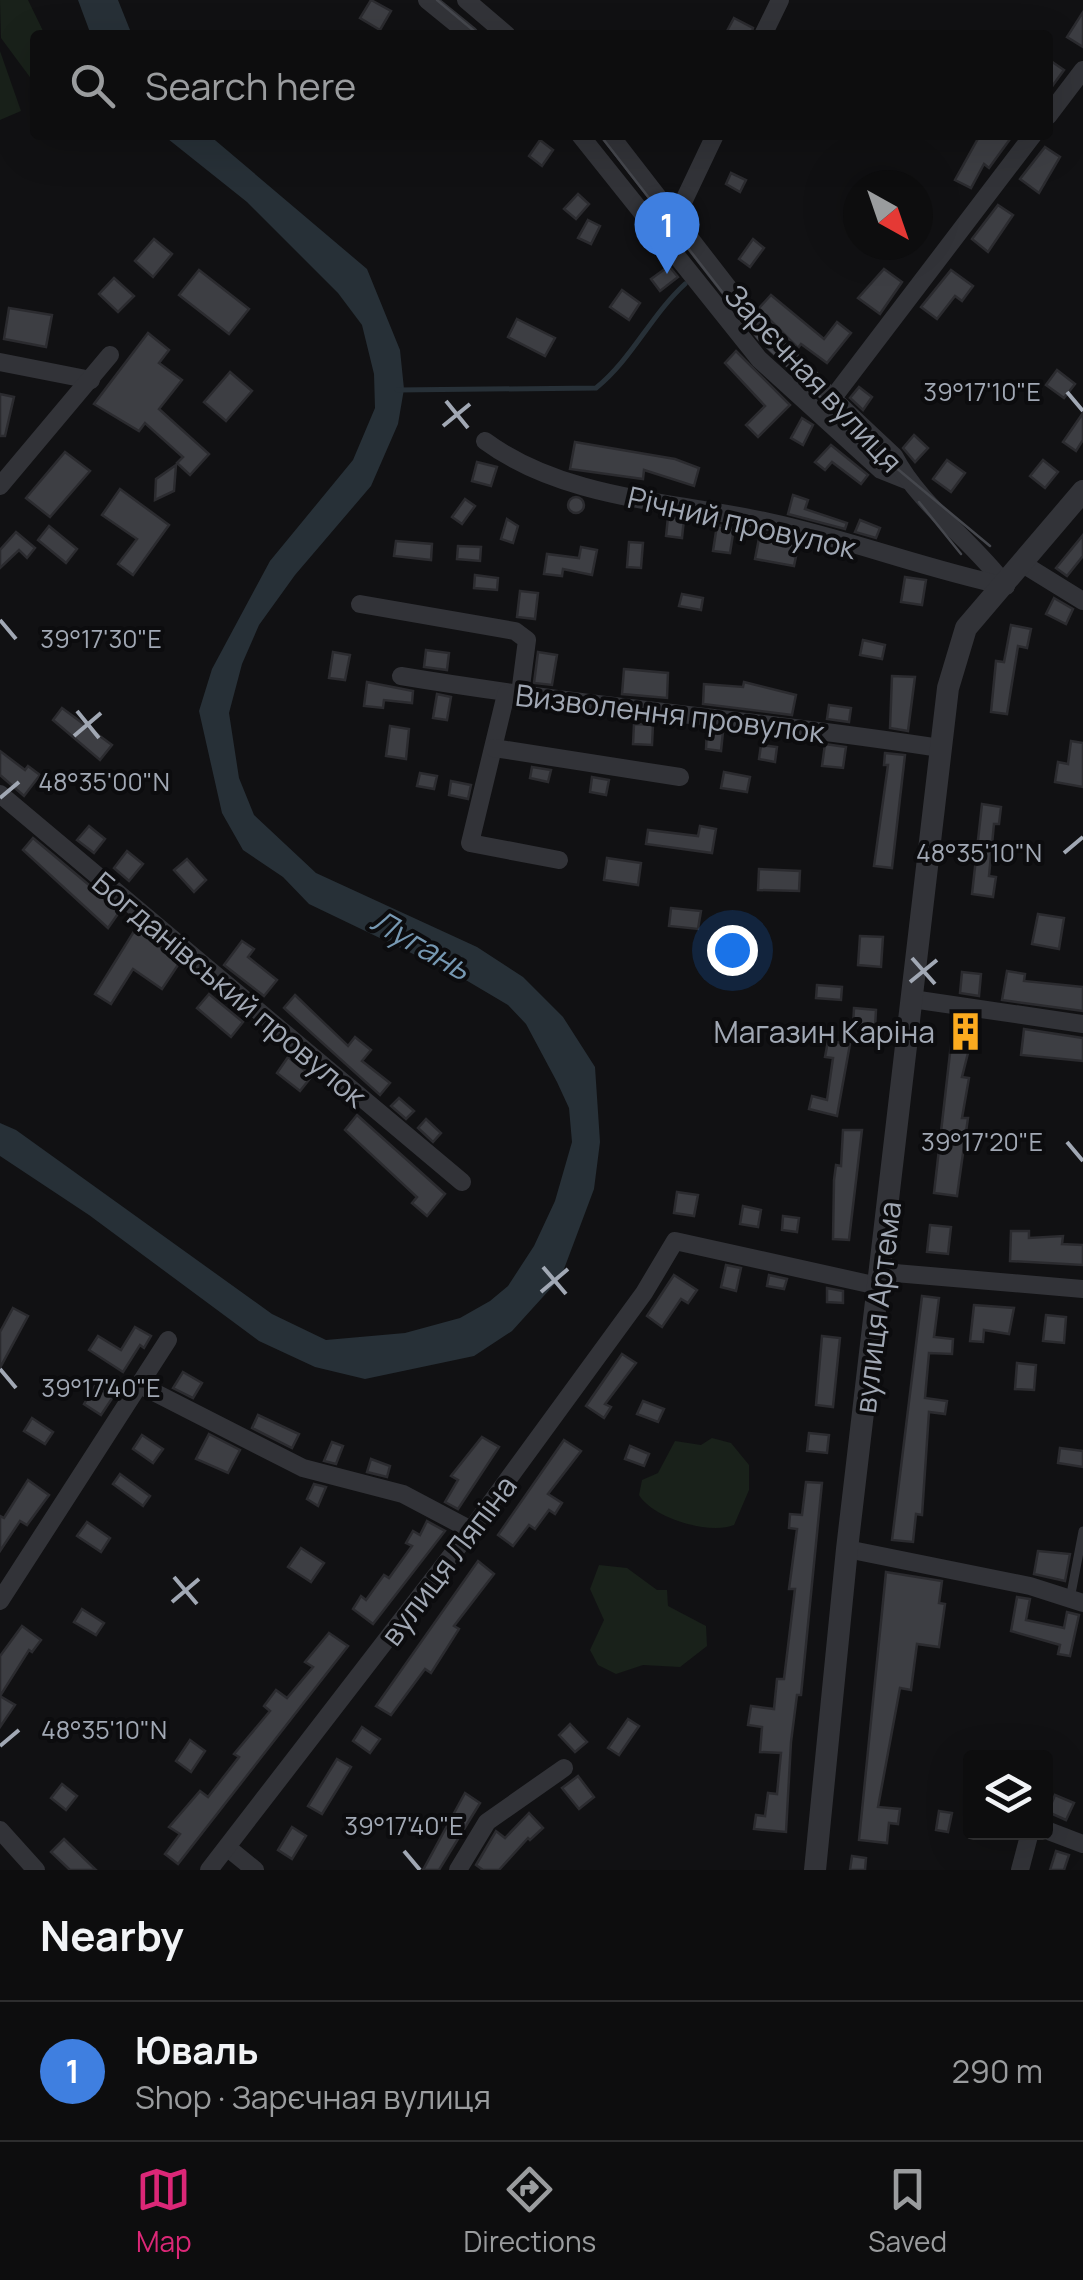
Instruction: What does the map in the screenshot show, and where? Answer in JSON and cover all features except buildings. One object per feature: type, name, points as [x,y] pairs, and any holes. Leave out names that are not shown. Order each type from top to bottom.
[{"type":"street","points":[[428,0],[464,30]]},
{"type":"street","points":[[466,0],[501,30]]},
{"type":"street","points":[[766,30],[780,0]]},
{"type":"street","points":[[1053,109],[1083,70]]},
{"type":"street","name":"Зарєчная вулиця","points":[[584,140],[759,359],[881,470],[906,480]]},
{"type":"street","name":"Зарєчная вулиця","points":[[614,140],[677,215],[764,334],[894,456],[906,480],[979,550],[1006,586]]},
{"type":"street","points":[[677,215],[713,140]]},
{"type":"street","points":[[832,399],[1029,140]]},
{"type":"street","points":[[0,486],[110,355]]},
{"type":"street","points":[[0,362],[91,380]]},
{"type":"street","name":"Річний провулок","points":[[485,441],[515,462],[568,482],[772,522],[1006,586]]},
{"type":"street","name":"вулиця Артема","points":[[816,1870],[847,1548],[948,688],[966,628],[1083,492]]},
{"type":"street","points":[[1024,564],[1083,601]]},
{"type":"street","points":[[360,604],[515,631],[527,640],[470,843],[559,860]]},
{"type":"street","name":"Визволення провулок","points":[[401,676],[513,694],[940,748]]},
{"type":"street","points":[[494,748],[680,777]]},
{"type":"street","name":"Богданівський провулок","points":[[0,794],[462,1182]]},
{"type":"street","points":[[912,1000],[1083,1024]]},
{"type":"street","name":"вулиця Ляпіна","points":[[209,1870],[471,1530],[644,1293],[675,1241],[877,1281]]},
{"type":"street","points":[[877,1281],[1083,1288]]},
{"type":"street","points":[[0,1601],[142,1386],[168,1340]]},
{"type":"street","points":[[142,1386],[303,1468],[403,1494],[471,1530]]},
{"type":"street","points":[[847,1548],[1076,1601]]},
{"type":"street","points":[[458,1870],[486,1822],[564,1768]]},
{"type":"street","points":[[0,1830],[36,1870]]},
{"type":"street","points":[[1053,1833],[1083,1844]]},
{"type":"street","points":[[1020,1870],[1028,1840]]},
{"type":"street","points":[[228,1848],[255,1870]]},
{"type":"lane","points":[[1076,1601],[1083,1531]]},
{"type":"shaded area","points":[[0,0],[28,0],[43,30],[30,30],[30,77],[1,38]]},
{"type":"shaded area","points":[[0,51],[21,111],[0,120]]},
{"type":"shaded area","points":[[712,1438],[731,1443],[749,1465],[749,1490],[734,1525],[697,1526],[669,1517],[646,1503],[639,1495],[642,1480],[658,1473],[675,1441],[701,1445]]},
{"type":"shaded area","points":[[599,1565],[627,1568],[657,1590],[667,1590],[668,1606],[706,1626],[707,1646],[680,1667],[643,1665],[616,1674],[598,1665],[590,1650],[604,1620],[590,1589]]},
{"type":"water","points":[[78,0],[118,0],[130,30],[89,30]]},
{"type":"water","name":"Лугань","points":[[169,140],[215,140],[367,269],[400,350],[404,389],[398,424],[371,486],[295,575],[259,625],[242,664],[229,713],[239,778],[254,815],[316,873],[477,947],[523,977],[563,1017],[595,1067],[600,1142],[594,1189],[561,1277],[512,1331],[474,1356],[365,1379],[315,1367],[259,1341],[89,1215],[0,1156],[0,1123],[16,1130],[272,1314],[326,1340],[405,1333],[460,1318],[490,1301],[508,1286],[534,1246],[555,1201],[572,1142],[569,1108],[557,1082],[526,1024],[508,1005],[459,976],[309,904],[283,877],[243,850],[222,813],[199,711],[212,669],[270,561],[353,460],[375,408],[374,374],[362,325],[338,293],[247,202]]},
{"type":"waterway","points":[[397,390],[596,388],[685,284]]},
{"type":"tram line","points":[[437,0],[473,30]]},
{"type":"tram line","points":[[604,140],[758,338],[888,461],[990,546]]},
{"type":"tram line","points":[[919,502],[961,554]]},
{"type":"place","name":"Юваль","points":[[667,274]]},
{"type":"place","name":"Магазин Каріна","points":[[965,1031]]}]
